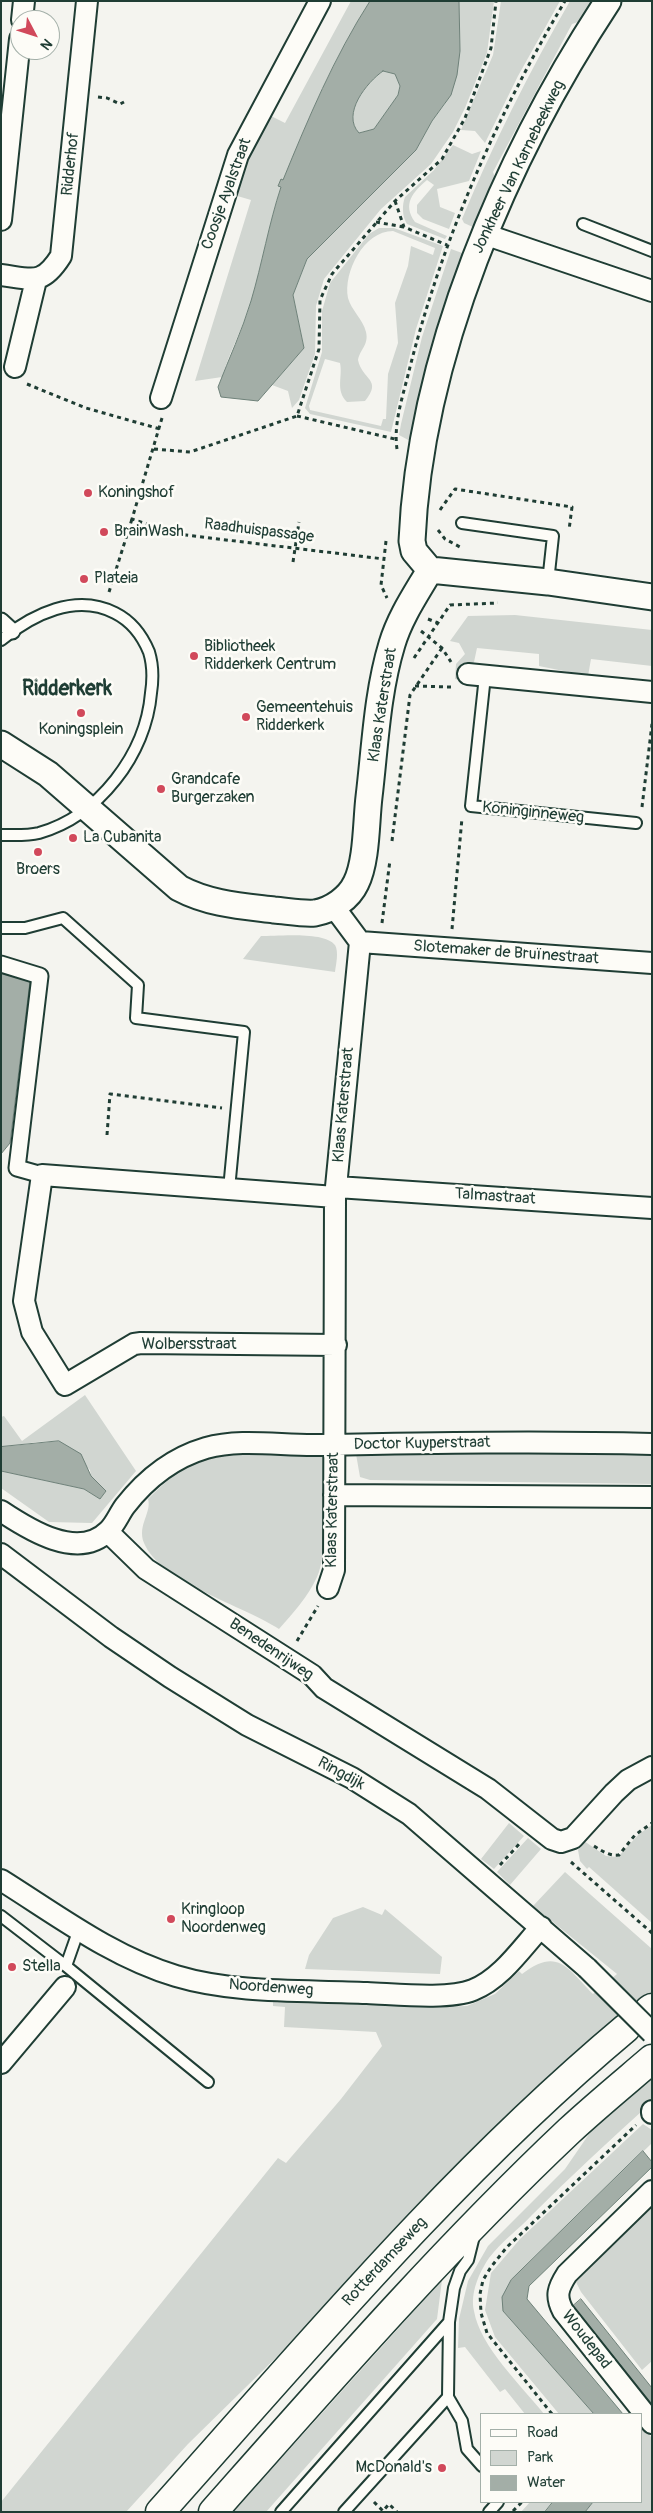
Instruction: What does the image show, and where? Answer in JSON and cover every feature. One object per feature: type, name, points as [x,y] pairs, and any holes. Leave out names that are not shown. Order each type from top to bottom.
[{"type":"main road","name":"Rotterdamseweg","points":[[160,2512],[366,2282],[493,2147],[572,2073],[645,2020]]},
{"type":"main road","points":[[213,2512],[478,2221],[570,2130],[652,2059]]},
{"type":"street","name":"Ridderhof","points":[[36,280],[51,272],[61,256],[87,1]]},
{"type":"street","name":"Coosje Ayalstraat","points":[[161,398],[238,155],[320,1]]},
{"type":"street","name":"Jonkheer Van Karnebeekweg","points":[[430,570],[414,551],[412,541],[418,471],[430,412],[456,311],[484,234],[531,135],[584,37],[608,1]]},
{"type":"street","points":[[1,220],[18,60]]},
{"type":"street","points":[[484,234],[652,291]]},
{"type":"street","points":[[1,274],[36,280],[15,367]]},
{"type":"street","points":[[430,570],[548,582],[652,597]]},
{"type":"street","name":"Klaas Katerstraat","points":[[334,907],[347,896],[357,882],[363,854],[377,724],[392,644],[406,609],[430,570]]},
{"type":"street","points":[[462,677],[652,692]]},
{"type":"street","points":[[1,744],[48,774],[179,888],[209,901],[232,905],[315,913],[334,907],[369,943]]},
{"type":"street","name":"Klaas Katerstraat","points":[[328,1588],[334,1570],[336,1192],[338,1153],[369,943]]},
{"type":"street","name":"Slotemaker de Bruïnestraat","points":[[369,943],[652,963]]},
{"type":"street","points":[[1,964],[40,976],[16,1168],[42,1175],[230,1190],[336,1192]]},
{"type":"street","name":"Wolbersstraat","points":[[42,1175],[24,1301],[32,1332],[65,1385],[134,1344],[336,1345]]},
{"type":"street","name":"Talmastraat","points":[[336,1192],[652,1208]]},
{"type":"street","name":"Doctor Kuyperstraat","points":[[108,1532],[135,1494],[166,1464],[190,1453],[220,1444],[335,1445],[572,1442],[652,1444]]},
{"type":"street","points":[[334,1495],[652,1497]]},
{"type":"street","points":[[1,1511],[28,1528],[65,1542],[76,1544],[93,1540],[108,1532]]},
{"type":"street","name":"Benedenrijweg","points":[[108,1532],[146,1569],[287,1658],[312,1675],[324,1688],[488,1789],[534,1827],[552,1839],[561,1842],[573,1838],[579,1832]]},
{"type":"street","name":"Ringdijk","points":[[1,1554],[111,1637],[170,1677],[247,1725],[352,1778],[409,1814],[541,1927],[645,2020]]},
{"type":"street","points":[[579,1832],[628,1780],[652,1767]]},
{"type":"street","name":"Noordenweg","points":[[1,1880],[80,1929],[142,1964],[177,1976],[214,1984],[260,1989],[453,1994],[471,1991],[499,1974],[541,1927]]},
{"type":"street","points":[[1,2063],[65,1987]]},
{"type":"street","name":"Woudepad","points":[[652,2191],[567,2274],[558,2288],[558,2302],[563,2312],[652,2423]]},
{"type":"lane","points":[[583,224],[652,251]]},
{"type":"lane","points":[[462,523],[553,536],[548,582]]},
{"type":"lane","points":[[1,835],[38,833],[92,812],[106,789],[129,760],[144,730],[150,706],[153,677],[149,653],[138,632],[127,620],[104,607],[88,604],[70,604],[5,630]]},
{"type":"lane","name":"Koninginneweg","points":[[462,677],[471,806],[636,823]]},
{"type":"lane","points":[[1,928],[25,928],[64,918],[138,985],[136,1018],[244,1032],[230,1190]]},
{"type":"lane","points":[[1,1916],[66,1966],[208,2082]]},
{"type":"lane","points":[[66,1966],[80,1929]]},
{"type":"lane","points":[[478,2221],[468,2260],[460,2271],[454,2288],[449,2322],[448,2397],[462,2421],[467,2449],[480,2464]]},
{"type":"lane","points":[[281,2512],[449,2322]]},
{"type":"lane","points":[[344,2512],[448,2397]]},
{"type":"path","points":[[297,416],[320,349],[320,300],[332,274],[395,201],[442,158],[465,118],[492,48],[496,1]]},
{"type":"path","points":[[78,96],[106,98],[120,104],[124,102]]},
{"type":"path","points":[[395,201],[404,227]]},
{"type":"path","points":[[376,222],[404,227],[448,245]]},
{"type":"path","points":[[15,367],[27,384],[86,408],[160,429],[108,594]]},
{"type":"path","points":[[154,448],[190,452],[297,416],[395,439]]},
{"type":"path","name":"Raadhuispassage","points":[[132,519],[177,534],[384,559]]},
{"type":"path","points":[[294,562],[299,522]]},
{"type":"path","points":[[429,636],[442,648],[462,677]]},
{"type":"path","name":"Klaas Katerstraat","points":[[391,848],[410,695],[442,648]]},
{"type":"path","points":[[641,813],[652,724]]},
{"type":"path","points":[[450,949],[462,816],[471,806]]},
{"type":"path","points":[[369,943],[390,858]]},
{"type":"path","points":[[107,1135],[110,1094],[179,1101],[238,1110]]},
{"type":"path","name":"Klaas Katerstraat","points":[[287,1658],[328,1588]]},
{"type":"path","points":[[579,1832],[592,1845],[613,1856],[619,1854],[635,1835],[652,1823]]},
{"type":"path","points":[[495,1870],[510,1854]]},
{"type":"path","points":[[584,1873],[652,1933]]},
{"type":"path","points":[[551,2413],[487,2333],[481,2313],[480,2294],[483,2280],[507,2248],[651,2112]]},
{"type":"path","points":[[362,2492],[384,2511],[389,2504],[397,2512]]},
{"type":"green space","points":[[351,1],[370,1],[333,66],[283,181],[281,180],[278,185],[281,187],[251,302],[222,377],[195,381],[251,200],[234,195],[254,144],[269,115],[285,123]]},
{"type":"green space","points":[[459,1],[494,1],[487,53],[465,108],[453,132],[431,164],[381,209],[324,279],[316,306],[315,354],[299,400],[292,408],[288,391],[272,385],[304,348],[293,295],[307,259],[416,150],[432,121],[445,104],[460,51]]},
{"type":"green space","points":[[501,1],[560,1],[518,76],[485,143],[475,131],[461,130],[493,55]]},
{"type":"green space","points":[[570,1],[594,1],[581,21],[572,24],[493,172],[496,181],[475,228],[464,223],[462,219],[512,108]]},
{"type":"green space","points":[[383,71],[395,74],[400,86],[398,95],[374,129],[358,133],[352,117],[354,108],[364,90]]},
{"type":"green space","points":[[453,145],[472,154],[481,151],[469,181],[437,189],[440,207],[455,213],[449,229],[423,219],[417,213],[417,205],[434,185],[427,180],[417,189],[409,204],[411,216],[415,222],[447,236],[445,239],[407,224],[403,214],[403,207],[405,197],[434,170]]},
{"type":"green space","points":[[379,228],[394,228],[443,246],[416,329],[391,432],[310,414],[305,408],[322,352],[322,311],[330,283],[369,234]],"holes":[[[393,231],[435,248],[433,255],[411,246],[408,266],[395,303],[398,343],[388,374],[386,419],[383,419],[381,426],[310,410],[309,406],[325,359],[340,363],[340,388],[347,402],[365,401],[370,394],[372,384],[360,367],[358,360],[367,336],[348,298],[347,288],[352,265],[365,245],[373,238]]]},
{"type":"green space","points":[[451,249],[465,254],[412,442],[399,435],[401,424],[422,337]]},
{"type":"green space","points":[[515,615],[652,630],[652,666],[591,659],[588,676],[539,666],[539,654],[477,648],[474,662],[466,670],[464,681],[455,679],[456,664],[465,654],[459,643],[450,641],[468,616]]},
{"type":"green space","points":[[300,935],[330,941],[335,945],[337,951],[335,972],[243,959],[261,936]]},
{"type":"green space","points":[[85,1395],[136,1471],[92,1523],[49,1522],[1,1488],[1,1471],[84,1489],[100,1499],[106,1491],[91,1476],[90,1470],[59,1441],[36,1442],[2,1448],[1,1417],[4,1416],[22,1441]]},
{"type":"green space","points":[[246,1450],[325,1455],[326,1518],[321,1567],[300,1605],[279,1629],[204,1592],[167,1570],[153,1557],[142,1537],[143,1525],[149,1504],[148,1499],[172,1477],[202,1459]]},
{"type":"green space","points":[[375,1450],[652,1455],[652,1484],[370,1480],[360,1477],[356,1454]]},
{"type":"green space","points":[[509,1823],[524,1836],[494,1869],[481,1859]]},
{"type":"green space","points":[[652,1825],[652,1923],[589,1867],[587,1869],[580,1861],[578,1850],[584,1841],[606,1856],[618,1857],[639,1834]]},
{"type":"green space","points":[[528,1838],[541,1849],[510,1885],[497,1872]]},
{"type":"green space","points":[[565,1872],[652,1949],[652,1992],[567,2061],[485,2138],[301,2333],[188,2444],[126,2512],[1,2512],[1,2502],[278,2158],[286,2163],[341,2099],[382,2046],[376,2032],[284,2027],[285,2007],[273,2006],[273,2000],[431,2007],[467,2006],[495,1994],[519,1971],[522,1974],[534,1966],[554,1961],[569,1969],[593,1994],[617,1974],[533,1906]]},
{"type":"green space","points":[[363,1907],[382,1915],[385,1909],[442,1957],[440,1974],[305,1969],[309,1955],[333,1918]]},
{"type":"green space","points":[[652,2076],[652,2102],[499,2246],[485,2264],[474,2290],[474,2311],[484,2338],[503,2366],[543,2413],[524,2413],[505,2389],[500,2392],[465,2347],[458,2348],[459,2319],[468,2281],[488,2246],[565,2169],[598,2121]]},
{"type":"green space","points":[[643,2124],[652,2130],[652,2143],[511,2280],[503,2311],[593,2413],[558,2413],[495,2337],[485,2310],[491,2273],[520,2239]]},
{"type":"green space","points":[[652,2206],[652,2361],[642,2370],[581,2292],[576,2282]]},
{"type":"green space","points":[[442,2280],[437,2319],[266,2512],[233,2512]]},
{"type":"green space","points":[[643,2424],[652,2439],[652,2512],[585,2512],[592,2503],[643,2503]]},
{"type":"green space","points":[[529,2503],[552,2503],[545,2512],[521,2512]]},
{"type":"water","points":[[370,1],[459,1],[460,51],[457,75],[451,95],[432,121],[416,150],[307,259],[293,295],[304,348],[258,401],[221,397],[218,387],[240,334],[251,301],[281,187],[278,186],[281,179],[283,180],[322,89]],"holes":[[[383,71],[395,74],[400,86],[398,95],[374,129],[359,133],[354,125],[353,117],[358,99],[370,83]]]},
{"type":"water","points":[[1,973],[30,981],[10,1143],[1,1154]]},
{"type":"water","points":[[59,1441],[81,1454],[91,1476],[106,1491],[100,1499],[84,1489],[1,1471],[1,1447]]},
{"type":"water","points":[[643,2151],[652,2162],[652,2167],[529,2286],[527,2299],[622,2413],[593,2413],[503,2311],[502,2297],[511,2280]]},
{"type":"water","points":[[581,2299],[652,2388],[652,2404],[573,2306]]},
{"type":"water","points":[[552,2503],[592,2503],[585,2512],[545,2512]]},
{"type":"place","name":"Koningshof","points":[[88,493]]},
{"type":"place","name":"BrainWash","points":[[104,532]]},
{"type":"place","name":"Plateia","points":[[84,579]]},
{"type":"place","name":"Bibliotheek Ridderkerk Centrum","points":[[194,656]]},
{"type":"place","name":"Koningsplein","points":[[81,713]]},
{"type":"place","name":"Gemeentehuis Ridderkerk","points":[[246,717]]},
{"type":"place","name":"Grandcafe Burgerzaken","points":[[161,789]]},
{"type":"place","name":"La Cubanita","points":[[73,838]]},
{"type":"place","name":"Broers","points":[[38,852]]},
{"type":"place","name":"Kringloop Noordenweg","points":[[171,1919]]},
{"type":"place","name":"Stella","points":[[12,1967]]},
{"type":"place","name":"McDonald's","points":[[442,2468]]},
{"type":"district","name":"Ridderkerk","points":[[67,690]]}]
